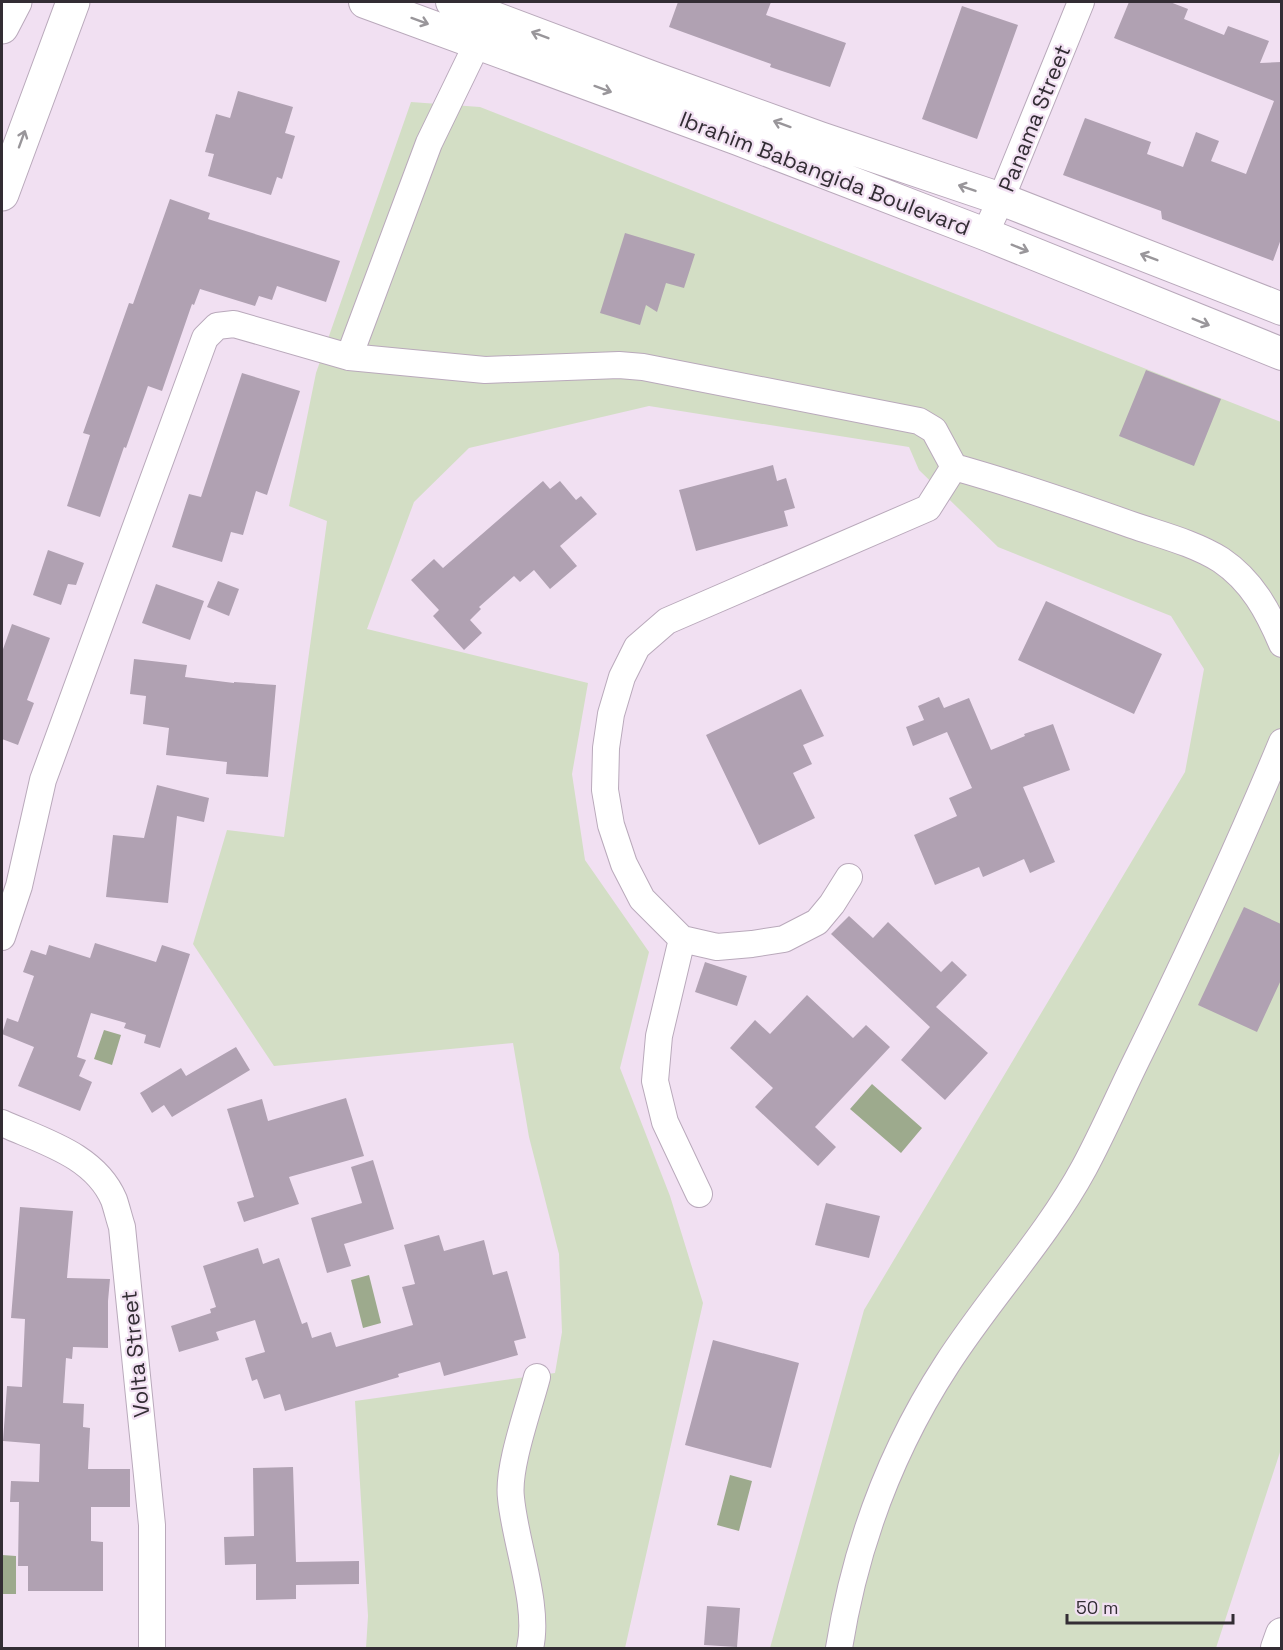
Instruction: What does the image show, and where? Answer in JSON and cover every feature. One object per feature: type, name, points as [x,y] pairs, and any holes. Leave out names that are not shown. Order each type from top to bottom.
[{"type":"highway","points":[[2,27],[15,2]]},
{"type":"highway","points":[[2,194],[73,2]]},
{"type":"street","name":"Ibrahim Babangida Boulevard","points":[[365,2],[478,42],[985,234],[1281,354]]},
{"type":"street","name":"Ibrahim Babangida Boulevard","points":[[452,2],[651,77],[1001,200],[1281,309]]},
{"type":"street","name":"Panama Street","points":[[985,234],[1081,2]]},
{"type":"street","points":[[349,357],[429,143],[478,42]]},
{"type":"street","points":[[2,937],[19,886],[43,780],[206,338],[217,326],[234,324],[349,357],[485,370],[620,365],[643,367],[919,421],[934,430],[954,467],[1031,489],[1192,546],[1221,561],[1247,583],[1268,610],[1281,644]]},
{"type":"street","points":[[849,877],[817,922],[784,939],[717,947],[682,939],[642,899],[624,864],[611,825],[605,790],[606,748],[611,714],[622,677],[637,647],[667,621],[928,508],[954,467]]},
{"type":"street","points":[[839,1648],[856,1570],[876,1509],[900,1449],[947,1364],[1031,1251],[1083,1169],[1235,854],[1281,742]]},
{"type":"street","points":[[682,939],[659,1036],[655,1081],[665,1122],[699,1194]]},
{"type":"street","name":"Volta Street","points":[[2,1123],[74,1155],[97,1174],[113,1198],[122,1227],[152,1525],[152,1648]]},
{"type":"street","points":[[530,1648],[533,1619],[510,1496],[513,1469],[537,1377]]},
{"type":"street","points":[[1277,1648],[1281,1634]]},
{"type":"shaded area","points":[[411,102],[480,107],[1281,422],[1281,1449],[1216,1648],[770,1648],[864,1310],[1185,772],[1204,669],[1171,616],[998,547],[919,470],[909,447],[649,406],[469,448],[414,502],[367,629],[588,683],[572,774],[585,860],[649,952],[620,1068],[670,1196],[703,1303],[625,1648],[366,1648],[368,1616],[355,1401],[555,1373],[562,1332],[559,1254],[529,1137],[513,1043],[274,1066],[193,944],[227,830],[284,837],[327,521],[289,506],[316,373]]},
{"type":"shaded area","points":[[104,1030],[121,1035],[112,1065],[94,1059]]},
{"type":"shaded area","points":[[872,1084],[922,1128],[901,1153],[850,1109]]},
{"type":"shaded area","points":[[369,1275],[381,1323],[363,1328],[351,1280]]},
{"type":"shaded area","points":[[730,1475],[752,1481],[739,1531],[717,1525]]},
{"type":"shaded area","points":[[2,1555],[16,1556],[16,1594],[2,1594]]},
{"type":"building","points":[[678,2],[771,2],[766,15],[846,43],[830,87],[770,67],[771,64],[669,27]]},
{"type":"building","points":[[1129,2],[1170,2],[1188,9],[1184,19],[1224,35],[1228,26],[1269,41],[1260,63],[1281,62],[1281,239],[1273,261],[1162,219],[1161,211],[1063,175],[1085,118],[1151,142],[1147,154],[1183,167],[1196,132],[1219,141],[1211,161],[1246,174],[1274,101],[1114,38]]},
{"type":"building","points":[[962,6],[1018,25],[977,139],[922,119]]},
{"type":"building","points":[[238,91],[293,107],[285,133],[295,136],[282,179],[277,177],[271,195],[208,176],[214,154],[205,152],[216,114],[230,118]]},
{"type":"building","points":[[170,199],[210,213],[208,219],[340,261],[326,302],[277,286],[272,300],[259,296],[255,306],[200,289],[194,305],[192,304],[162,391],[148,386],[100,517],[67,506],[90,435],[83,433],[129,303],[133,304]]},
{"type":"building","points":[[625,233],[695,254],[684,288],[666,283],[657,312],[646,305],[640,325],[600,313]]},
{"type":"building","points":[[1146,370],[1221,399],[1194,466],[1119,436]]},
{"type":"building","points":[[242,373],[300,391],[267,495],[256,491],[243,535],[231,532],[222,562],[172,547],[189,494],[201,497]]},
{"type":"building","points":[[773,465],[777,481],[786,478],[795,508],[784,511],[788,526],[696,551],[679,490]]},
{"type":"building","points":[[543,481],[550,489],[560,481],[576,500],[581,496],[597,514],[560,546],[577,566],[550,589],[534,570],[520,582],[514,576],[479,607],[481,609],[470,620],[482,633],[464,650],[433,616],[439,610],[411,580],[434,559],[443,568]]},
{"type":"building","points":[[48,550],[84,563],[76,585],[68,584],[61,605],[33,595]]},
{"type":"building","points":[[218,581],[239,589],[229,616],[207,607]]},
{"type":"building","points":[[156,584],[204,601],[190,640],[142,623]]},
{"type":"building","points":[[1046,601],[1162,654],[1134,714],[1018,660]]},
{"type":"building","points":[[12,624],[50,638],[27,700],[34,703],[18,745],[2,739],[2,652]]},
{"type":"building","points":[[134,659],[187,665],[185,677],[276,685],[268,777],[226,774],[227,762],[166,755],[169,728],[143,724],[146,696],[130,694]]},
{"type":"building","points":[[801,689],[824,736],[803,745],[812,764],[793,773],[815,818],[759,845],[706,735]]},
{"type":"building","points":[[939,697],[944,708],[969,698],[991,750],[1025,736],[1024,734],[1053,724],[1070,770],[1023,787],[1055,862],[1030,873],[1024,859],[983,877],[979,867],[935,885],[914,835],[957,816],[949,798],[972,788],[947,732],[913,746],[906,727],[924,720],[918,706]]},
{"type":"building","points":[[157,785],[209,798],[204,822],[177,816],[168,903],[106,897],[113,835],[144,838]]},
{"type":"building","points":[[1244,907],[1281,924],[1281,980],[1257,1032],[1198,1005]]},
{"type":"building","points":[[849,916],[873,938],[888,922],[941,972],[952,961],[967,975],[936,1007],[988,1053],[945,1100],[901,1060],[930,1027],[831,934]]},
{"type":"building","points":[[95,943],[156,962],[162,945],[190,954],[160,1048],[144,1043],[146,1035],[124,1028],[126,1023],[91,1013],[77,1057],[86,1060],[79,1076],[92,1082],[80,1111],[18,1086],[34,1047],[2,1034],[7,1018],[18,1022],[34,976],[23,972],[31,950],[46,955],[49,945],[90,958]]},
{"type":"building","points":[[705,962],[747,976],[737,1006],[695,992]]},
{"type":"building","points":[[807,995],[853,1038],[866,1025],[890,1047],[815,1127],[836,1147],[818,1166],[755,1107],[773,1088],[730,1048],[755,1020],[770,1034]]},
{"type":"building","points":[[236,1047],[250,1070],[172,1117],[164,1105],[152,1113],[140,1093],[181,1068],[186,1076]]},
{"type":"building","points":[[346,1098],[364,1156],[289,1177],[299,1204],[244,1222],[237,1202],[254,1197],[227,1109],[262,1099],[268,1121]]},
{"type":"building","points":[[373,1160],[394,1229],[344,1244],[351,1266],[327,1273],[311,1218],[362,1203],[351,1167]]},
{"type":"building","points":[[826,1203],[880,1216],[869,1258],[815,1245]]},
{"type":"building","points":[[20,1207],[73,1211],[67,1278],[110,1279],[108,1348],[73,1347],[72,1359],[66,1358],[63,1403],[84,1404],[83,1427],[90,1428],[88,1469],[130,1469],[130,1507],[91,1507],[91,1541],[103,1542],[103,1591],[28,1591],[28,1566],[18,1566],[19,1502],[10,1502],[11,1481],[39,1482],[40,1444],[3,1441],[7,1386],[22,1387],[25,1319],[11,1318]]},
{"type":"building","points":[[439,1235],[444,1251],[484,1240],[493,1275],[507,1271],[526,1338],[514,1341],[518,1355],[444,1376],[440,1362],[398,1374],[399,1377],[285,1411],[280,1394],[264,1399],[257,1379],[252,1381],[245,1358],[265,1352],[255,1320],[216,1332],[219,1340],[179,1352],[171,1326],[211,1313],[210,1309],[216,1307],[203,1266],[258,1248],[263,1264],[279,1258],[302,1324],[307,1322],[312,1338],[331,1332],[336,1347],[413,1325],[402,1287],[415,1284],[404,1245]]},
{"type":"building","points":[[713,1340],[799,1363],[771,1468],[685,1445]]},
{"type":"building","points":[[293,1467],[296,1562],[359,1561],[359,1584],[296,1585],[296,1599],[256,1600],[256,1564],[225,1565],[224,1537],[254,1536],[253,1468]]},
{"type":"building","points":[[707,1606],[740,1608],[737,1647],[704,1645]]}]
